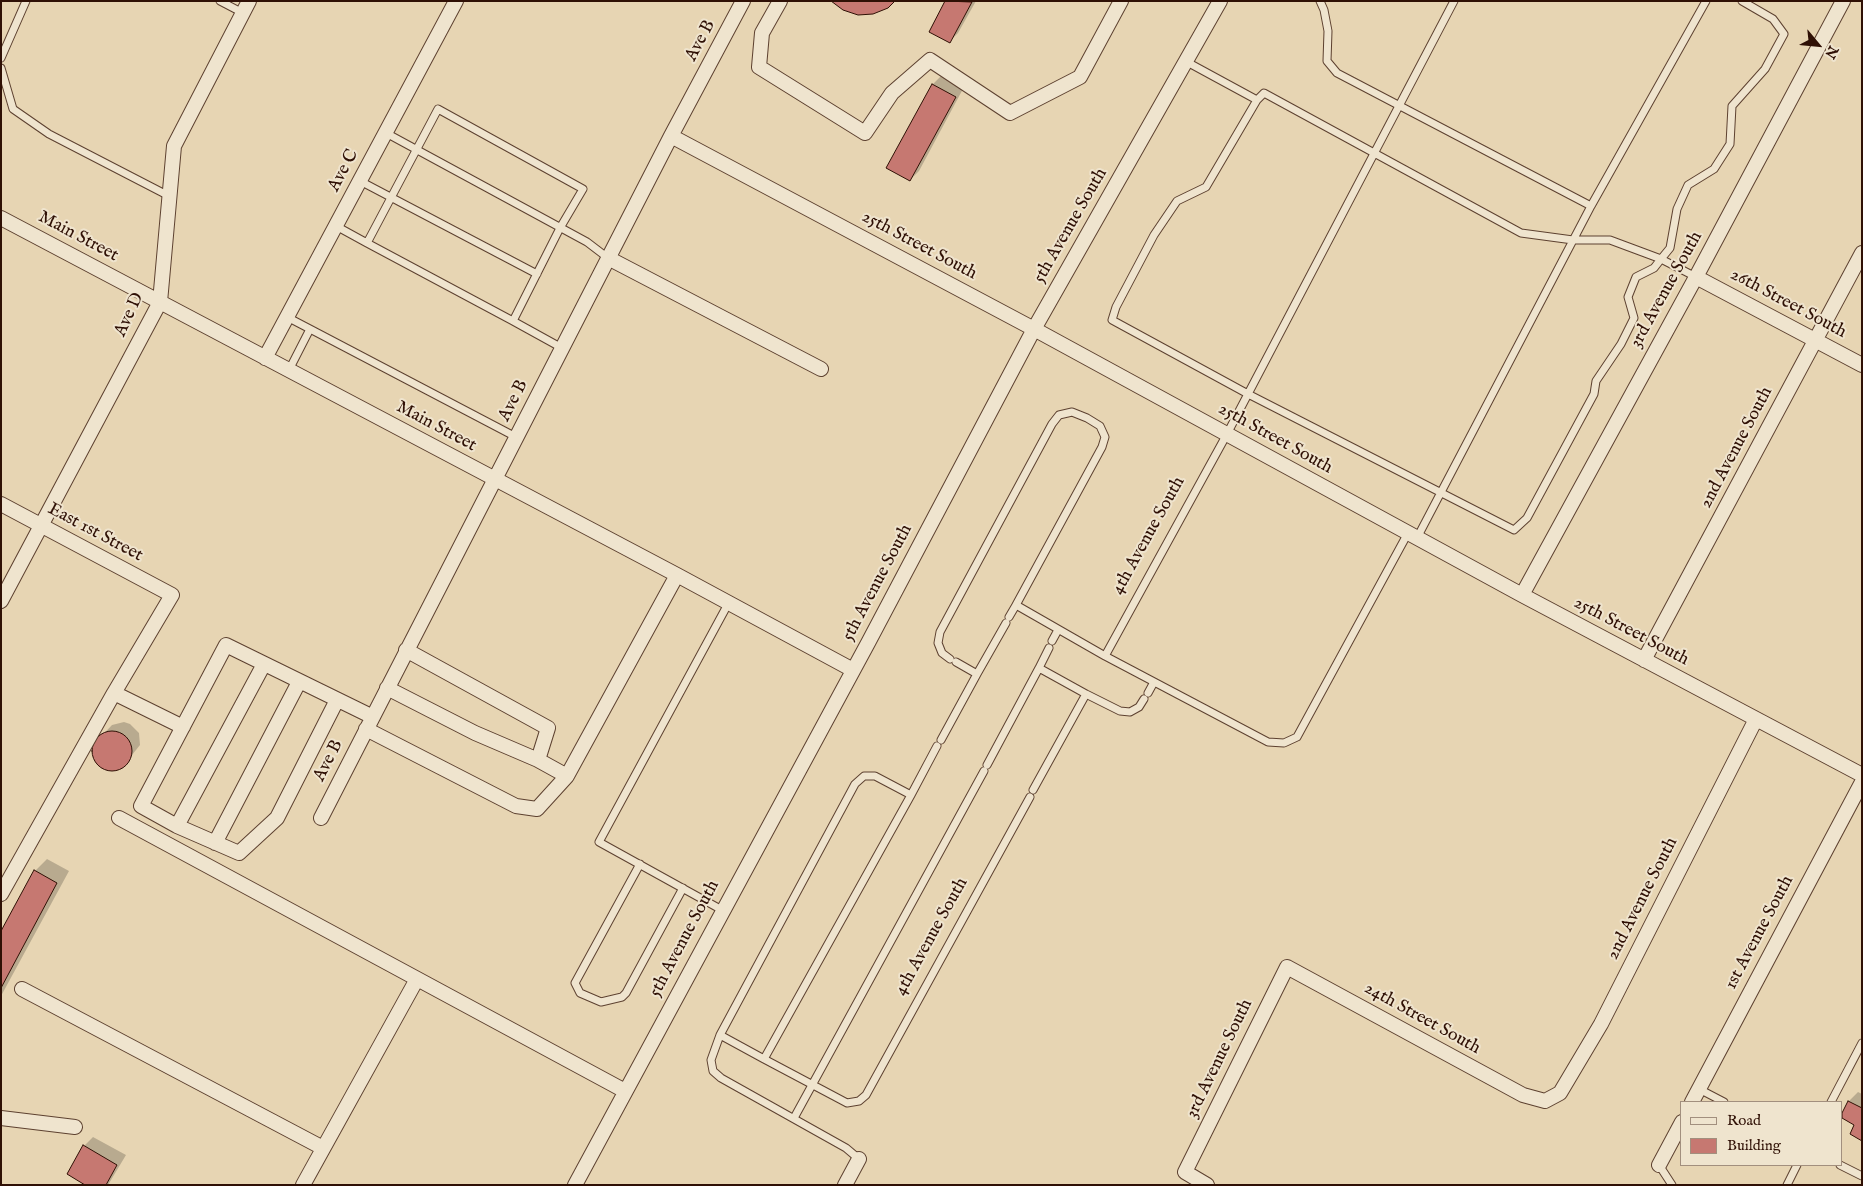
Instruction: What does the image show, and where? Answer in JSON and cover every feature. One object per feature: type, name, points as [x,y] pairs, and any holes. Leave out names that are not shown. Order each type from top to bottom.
[{"type":"street","name":"Ave C","points":[[265,358],[456,1]]},
{"type":"street","name":"Ave B","points":[[321,818],[671,136],[743,1]]},
{"type":"street","points":[[780,1],[762,33],[759,67],[865,134],[892,93],[930,60],[1010,113],[1080,77],[1120,1]]},
{"type":"street","name":"5th Avenue South","points":[[575,1185],[624,1091],[853,670],[1034,329],[1220,1]]},
{"type":"street","name":"3rd Avenue South","points":[[1522,595],[1696,277],[1843,1]]},
{"type":"street","name":"Ave D","points":[[1,601],[160,302],[174,146],[246,7]]},
{"type":"street","name":"25th Street South","points":[[671,136],[1034,329],[1522,595],[1862,775]]},
{"type":"street","name":"Main Street","points":[[1,218],[853,670]]},
{"type":"street","name":"2nd Avenue South","points":[[1644,660],[1862,253]]},
{"type":"street","points":[[608,258],[821,369]]},
{"type":"street","name":"26th Street South","points":[[1696,277],[1862,364]]},
{"type":"street","name":"East 1st Street","points":[[1,504],[172,595],[114,693]]},
{"type":"street","points":[[337,700],[277,818],[238,853],[178,826],[141,806],[226,645],[337,700],[369,723],[516,806],[537,809],[567,776],[677,575]]},
{"type":"street","points":[[406,650],[548,728],[538,760]]},
{"type":"street","points":[[178,826],[264,664]]},
{"type":"street","points":[[215,843],[299,682]]},
{"type":"street","points":[[387,688],[475,733],[538,760],[567,776]]},
{"type":"street","points":[[1,894],[114,693],[183,727]]},
{"type":"street","name":"2nd Avenue South","points":[[1560,1093],[1601,1024],[1756,719]]},
{"type":"street","name":"1st Avenue South","points":[[1693,1101],[1862,782]]},
{"type":"street","points":[[119,818],[624,1091]]},
{"type":"street","name":"24th Street South","points":[[1278,985],[1287,967],[1523,1095],[1545,1101],[1560,1093]]},
{"type":"street","points":[[303,1185],[417,979]]},
{"type":"street","name":"3rd Avenue South","points":[[1207,1185],[1185,1172],[1278,985]]},
{"type":"street","points":[[22,989],[323,1148]]},
{"type":"street","points":[[1,1118],[74,1127]]},
{"type":"street","points":[[1659,1165],[1680,1126]]},
{"type":"street","points":[[845,1185],[859,1159]]},
{"type":"lane","points":[[1,58],[26,1]]},
{"type":"lane","points":[[220,1],[246,7]]},
{"type":"lane","points":[[1320,1],[1324,10],[1328,31],[1327,61],[1337,73],[1591,206]]},
{"type":"lane","name":"4th Avenue South","points":[[1105,656],[1248,394],[1375,155],[1454,1]]},
{"type":"lane","points":[[1016,605],[1105,656],[1268,742],[1284,743],[1297,736],[1413,535],[1441,492],[1591,206],[1706,1]]},
{"type":"lane","points":[[1696,277],[1661,259],[1610,240],[1573,240],[1521,233],[1264,93],[1257,100],[1206,187],[1177,201],[1154,234],[1116,307],[1112,320],[1248,394],[1514,530],[1527,518],[1594,394],[1596,381],[1621,344],[1634,318],[1628,297],[1636,278],[1654,268],[1661,259],[1670,248],[1676,209],[1688,185],[1714,169],[1730,144],[1732,106],[1765,69],[1784,34],[1773,18],[1742,1]]},
{"type":"lane","points":[[1186,62],[1257,100]]},
{"type":"lane","points":[[1,68],[13,109],[49,134],[169,196]]},
{"type":"lane","points":[[367,243],[438,109],[465,122],[584,189],[560,228],[513,321]]},
{"type":"lane","points":[[386,133],[587,242],[608,258]]},
{"type":"lane","points":[[360,181],[537,274]]},
{"type":"lane","points":[[336,226],[562,348]]},
{"type":"lane","points":[[287,317],[516,437]]},
{"type":"lane","points":[[289,370],[310,329]]},
{"type":"lane","points":[[764,1059],[1016,605],[1102,447],[1105,436],[1100,426],[1072,412],[1059,415],[1052,424],[940,632],[938,643],[942,652],[953,661],[977,674]]},
{"type":"lane","points":[[722,910],[599,842],[728,604]]},
{"type":"lane","points":[[794,1118],[986,768],[1040,668],[1058,630]]},
{"type":"lane","points":[[1040,668],[1120,711],[1130,712],[1139,707],[1154,682]]},
{"type":"lane","name":"4th Avenue South","points":[[811,1085],[847,1103],[859,1101],[866,1095],[1086,694]]},
{"type":"lane","points":[[859,1159],[846,1148],[721,1078],[713,1071],[711,1060],[720,1035],[855,784],[864,776],[875,776],[911,794]]},
{"type":"lane","points":[[640,864],[575,983],[580,993],[600,1002],[622,997],[626,994],[683,888]]},
{"type":"lane","points":[[720,1035],[811,1085]]},
{"type":"lane","points":[[1831,1101],[1862,1043]]},
{"type":"lane","points":[[1699,1089],[1722,1101]]},
{"type":"lane","points":[[1659,1165],[1672,1185]]},
{"type":"lane","points":[[1786,1185],[1796,1166]]},
{"type":"lane","points":[[1842,1166],[1862,1176]]},
{"type":"building","points":[[831,1],[895,1],[888,8],[873,14],[858,15],[843,10]]},
{"type":"building","points":[[945,1],[972,2],[950,43],[929,32]]},
{"type":"building","points":[[932,84],[956,97],[910,181],[886,168]]},
{"type":"building","points":[[108,731],[116,731],[123,734],[129,740],[132,751],[129,762],[123,768],[116,771],[108,771],[101,768],[95,762],[92,755],[92,747],[95,740],[101,734]]},
{"type":"building","points":[[34,870],[57,883],[1,988],[1,931]]},
{"type":"building","points":[[1848,1101],[1862,1108],[1862,1141],[1850,1134],[1854,1125],[1843,1119],[1843,1111]]},
{"type":"building","points":[[83,1145],[117,1165],[106,1185],[85,1185],[67,1174]]}]
